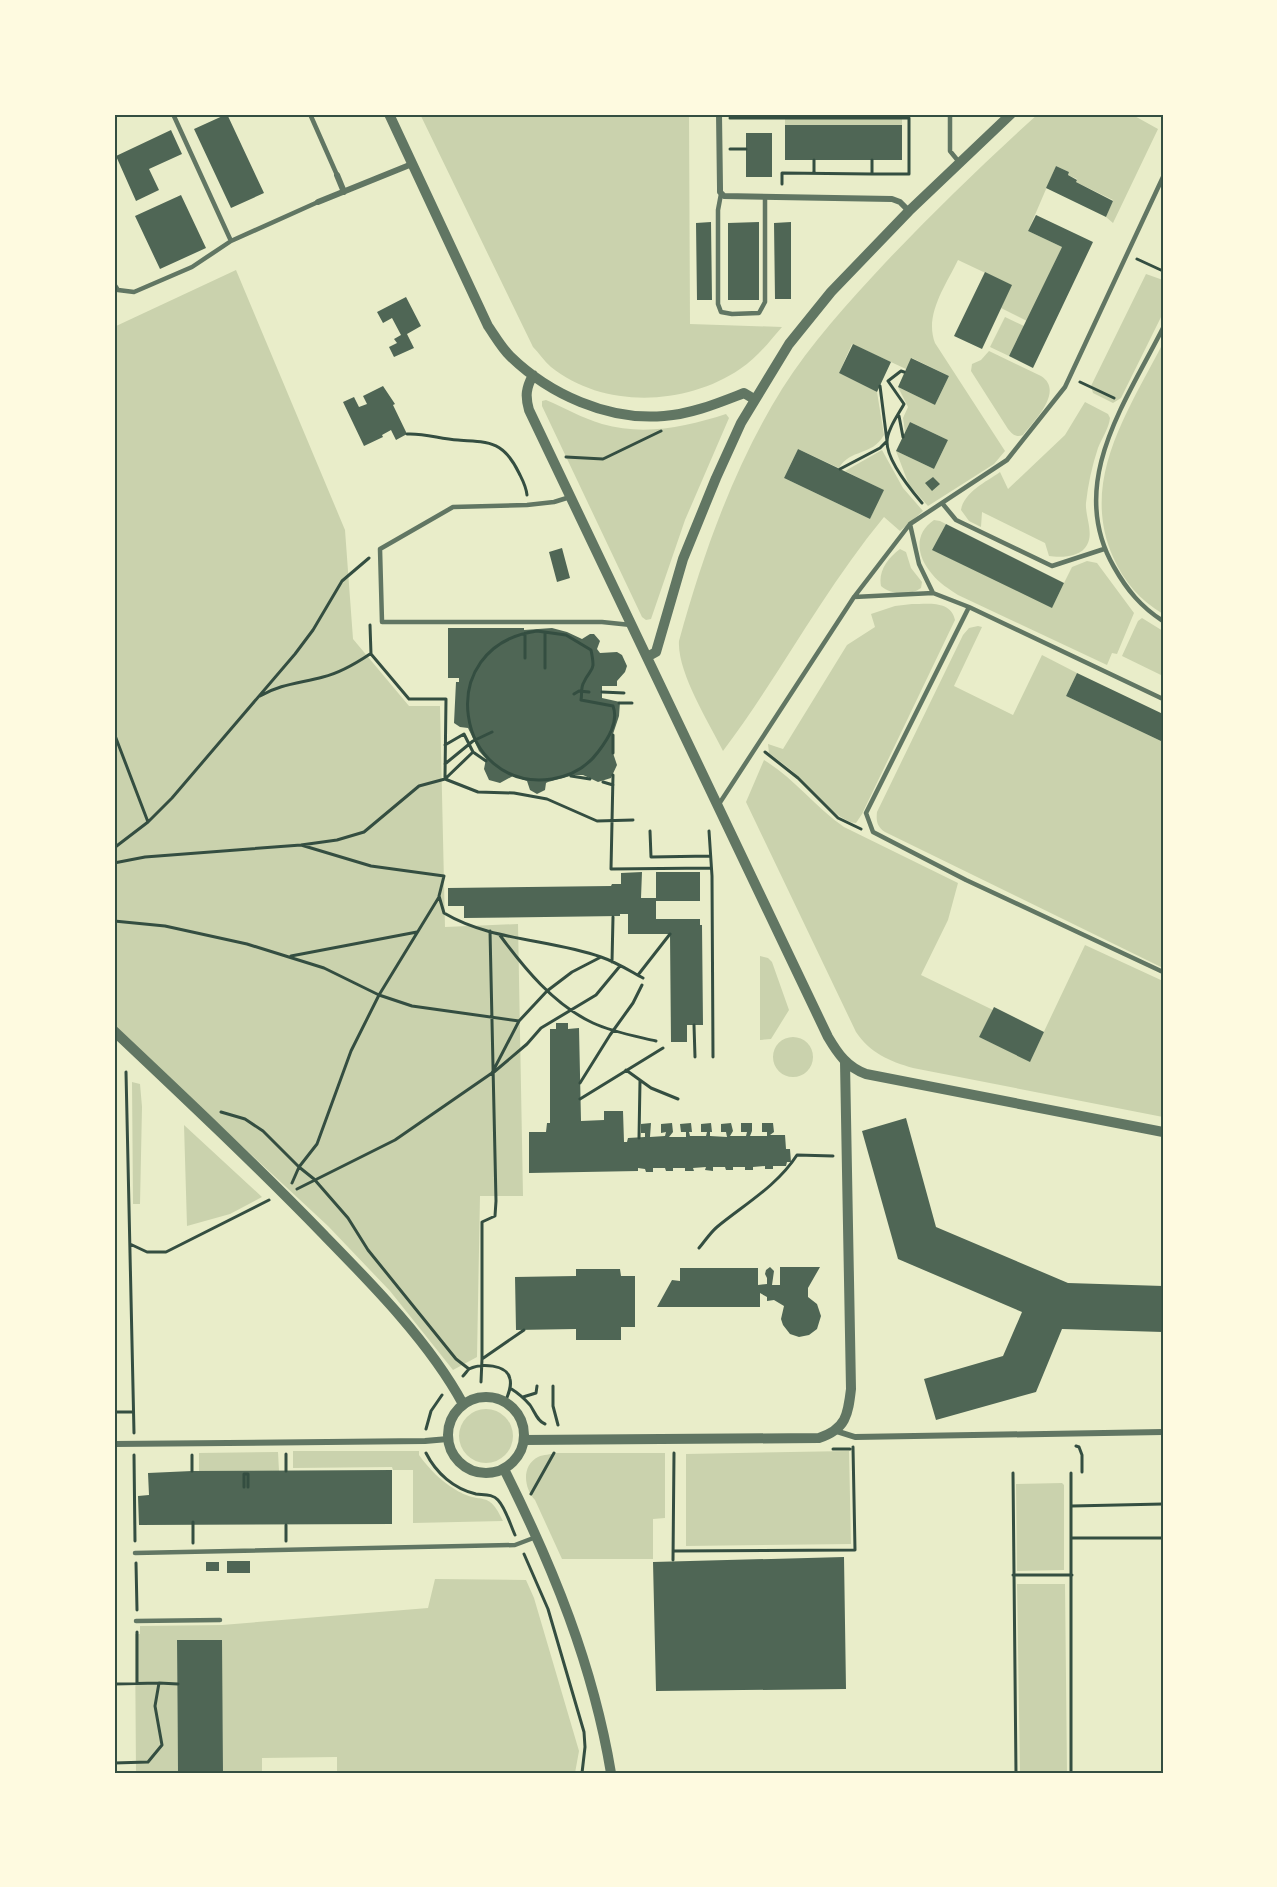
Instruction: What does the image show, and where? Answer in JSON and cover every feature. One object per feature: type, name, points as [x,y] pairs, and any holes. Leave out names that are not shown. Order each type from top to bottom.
[{"type":"street","points":[[389,114],[488,326],[509,355],[533,375],[550,387],[593,406],[639,416],[668,416],[693,411],[744,393],[754,399]]},
{"type":"street","points":[[647,657],[656,652],[683,559],[716,478],[754,399],[789,344],[831,292],[909,211],[1011,114]]},
{"type":"street","points":[[719,116],[721,194],[728,197],[892,199],[900,202],[909,211]]},
{"type":"street","points":[[318,202],[412,164]]},
{"type":"street","points":[[337,176],[344,192]]},
{"type":"street","points":[[533,375],[527,387],[526,399],[529,410],[828,1037],[845,1062],[866,1074],[1163,1132]]},
{"type":"street","points":[[114,1031],[286,1195],[375,1287],[453,1385],[463,1404]]},
{"type":"street","points":[[524,1440],[559,1445],[674,1439],[819,1438],[836,1431],[844,1422],[851,1389],[845,1062]]},
{"type":"street","points":[[495,1398],[505,1402],[514,1409],[524,1429],[524,1440],[514,1462],[492,1473],[480,1473],[468,1469],[454,1456],[448,1438],[449,1426],[454,1414],[463,1404],[473,1399],[495,1398]]},
{"type":"street","points":[[836,1431],[855,1437],[1163,1432]]},
{"type":"street","points":[[114,1444],[426,1441],[448,1438]]},
{"type":"street","points":[[504,1469],[538,1536],[582,1649],[602,1723],[611,1773]]},
{"type":"lane","points":[[173,114],[231,241]]},
{"type":"lane","points":[[310,114],[337,176]]},
{"type":"lane","points":[[950,114],[950,151],[959,162]]},
{"type":"lane","points":[[718,804],[854,597],[910,524],[1007,460],[1065,387],[1163,177]]},
{"type":"lane","points":[[721,194],[718,210],[718,304],[721,312],[732,314],[759,313],[765,302],[765,198]]},
{"type":"lane","points":[[114,284],[118,290],[134,292],[192,267],[231,241],[318,202]]},
{"type":"lane","points":[[1163,328],[1104,449],[1096,482],[1096,517],[1104,549],[1133,597],[1163,621]]},
{"type":"lane","points":[[570,497],[554,502],[527,505],[453,507],[380,549],[382,622],[602,622],[632,625]]},
{"type":"lane","points":[[942,503],[956,520],[1052,566],[1104,549]]},
{"type":"lane","points":[[910,524],[919,564],[933,593]]},
{"type":"lane","points":[[854,597],[933,593],[969,607],[1163,699]]},
{"type":"lane","points":[[969,607],[866,813],[873,831],[966,880],[1163,972]]},
{"type":"lane","points":[[135,1553],[515,1545],[538,1536]]},
{"type":"lane","points":[[136,1621],[220,1620]]},
{"type":"path","points":[[719,116],[909,118],[909,174],[782,173],[782,187]]},
{"type":"path","points":[[813,160],[813,174]]},
{"type":"path","points":[[872,160],[872,174]]},
{"type":"path","points":[[1127,254],[1163,271]]},
{"type":"path","points":[[840,469],[880,448],[887,441],[904,404],[888,381],[901,371],[904,372]]},
{"type":"path","points":[[1070,377],[1125,403]]},
{"type":"path","points":[[880,386],[888,451],[903,479],[930,511]]},
{"type":"path","points":[[899,414],[903,437]]},
{"type":"path","points":[[554,461],[563,456],[603,459],[664,429],[668,416]]},
{"type":"path","points":[[407,434],[422,433],[470,440],[502,448],[509,455],[525,485],[527,505]]},
{"type":"path","points":[[114,848],[148,822],[172,798],[295,654],[313,630],[342,581],[380,549]]},
{"type":"path","points":[[382,622],[370,622],[371,654],[408,699],[446,699],[445,778]]},
{"type":"path","points":[[545,631],[545,668]]},
{"type":"path","points":[[545,631],[566,635],[591,650],[592,671],[582,685],[581,700],[613,706],[616,713],[605,743],[596,755],[573,772],[545,780],[517,776],[492,761],[476,740],[469,724],[467,709],[474,674],[486,656],[509,638],[525,633],[545,631]]},
{"type":"path","points":[[525,633],[525,658]]},
{"type":"path","points":[[256,699],[281,686],[334,674],[371,654]]},
{"type":"path","points":[[574,694],[589,692]]},
{"type":"path","points":[[602,692],[623,693],[621,703],[632,703]]},
{"type":"path","points":[[445,764],[458,752],[492,732]]},
{"type":"path","points":[[114,733],[148,822]]},
{"type":"path","points":[[445,745],[464,734],[473,752],[486,761]]},
{"type":"path","points":[[613,735],[613,753]]},
{"type":"path","points":[[760,742],[765,754],[798,778],[838,818],[858,829],[873,831]]},
{"type":"path","points":[[114,863],[168,855],[301,845],[336,840],[364,831],[419,786],[445,778],[473,752]]},
{"type":"path","points":[[613,775],[611,870],[711,868]]},
{"type":"path","points":[[571,776],[590,779]]},
{"type":"path","points":[[445,778],[478,792],[514,793],[540,797],[597,821],[633,820]]},
{"type":"path","points":[[603,782],[613,785]]},
{"type":"path","points":[[650,831],[651,857],[710,856]]},
{"type":"path","points":[[709,831],[713,1057]]},
{"type":"path","points":[[286,1195],[299,1167],[317,1144],[351,1051],[379,995],[439,896],[444,876],[371,866],[301,845]]},
{"type":"path","points":[[439,896],[444,913],[456,920],[490,931],[601,957],[643,978]]},
{"type":"path","points":[[612,962],[613,916]]},
{"type":"path","points":[[114,921],[165,926],[247,944],[324,968],[379,995],[412,1006],[519,1021]]},
{"type":"path","points":[[481,1382],[482,1222],[495,1216],[496,1201],[490,931]]},
{"type":"path","points":[[289,957],[418,932]]},
{"type":"path","points":[[498,933],[546,991],[591,1023],[613,1031],[656,1041]]},
{"type":"path","points":[[638,975],[670,934]]},
{"type":"path","points":[[492,1073],[519,1021],[546,991],[572,972],[601,957]]},
{"type":"path","points":[[130,1244],[147,1252],[166,1252],[264,1201],[286,1195],[395,1140],[492,1073],[527,1044],[541,1028],[596,995],[620,966]]},
{"type":"path","points":[[580,1083],[633,1003],[642,985]]},
{"type":"path","points":[[694,1025],[695,1057]]},
{"type":"path","points":[[580,1099],[663,1048]]},
{"type":"path","points":[[626,1070],[640,1081],[678,1099]]},
{"type":"path","points":[[126,1072],[137,1683]]},
{"type":"path","points":[[639,1138],[640,1081]]},
{"type":"path","points":[[220,1112],[245,1119],[263,1131],[314,1179],[348,1218],[368,1250],[456,1359],[469,1369]]},
{"type":"path","points":[[699,1248],[715,1228],[766,1190],[790,1167],[797,1155],[847,1156]]},
{"type":"path","points":[[482,1359],[524,1330]]},
{"type":"path","points":[[505,1402],[510,1388],[510,1379],[505,1370],[494,1366],[469,1369],[437,1401],[431,1411],[426,1441],[427,1454],[442,1476],[461,1489],[495,1498],[506,1515],[548,1609],[584,1732],[582,1773]]},
{"type":"path","points":[[523,1397],[536,1393],[537,1386]]},
{"type":"path","points":[[506,1515],[534,1503],[531,1495],[559,1445],[558,1425],[553,1406],[553,1386]]},
{"type":"path","points":[[510,1388],[523,1397],[542,1424],[558,1425]]},
{"type":"path","points":[[114,1412],[133,1412]]},
{"type":"path","points":[[674,1551],[855,1550],[853,1449],[855,1437]]},
{"type":"path","points":[[673,1560],[674,1439]]},
{"type":"path","points":[[285,1442],[286,1471]]},
{"type":"path","points":[[192,1444],[192,1471]]},
{"type":"path","points":[[1013,1473],[1012,1575],[1016,1773]]},
{"type":"path","points":[[1071,1473],[1071,1773]]},
{"type":"path","points":[[1071,1506],[1163,1504]]},
{"type":"path","points":[[193,1522],[193,1551]]},
{"type":"path","points":[[1072,1538],[1163,1538]]},
{"type":"path","points":[[1012,1575],[1072,1575]]},
{"type":"path","points":[[114,1763],[148,1762],[162,1745],[155,1706],[159,1683]]},
{"type":"path","points":[[114,1684],[178,1684]]},
{"type":"green space","points":[[420,114],[689,114],[690,324],[782,327],[746,365],[719,381],[695,390],[670,396],[645,398],[619,396],[572,381],[551,367],[533,347]]},
{"type":"green space","points":[[785,114],[902,114],[902,125],[785,125]]},
{"type":"green space","points":[[1038,114],[1131,114],[1158,129],[1113,223],[1106,217],[1113,200],[1076,182],[1077,179],[1068,175],[1069,172],[1056,166],[1028,231],[1062,247],[1027,321],[1001,308],[1011,285],[958,260],[938,300],[932,322],[935,343],[1005,451],[994,464],[928,506],[909,485],[896,451],[934,469],[948,440],[910,422],[905,432],[903,418],[908,407],[898,387],[935,405],[949,376],[912,358],[906,369],[852,344],[839,373],[877,392],[884,435],[873,447],[849,458],[839,468],[798,449],[784,478],[870,519],[883,490],[845,471],[882,450],[903,488],[923,511],[900,531],[884,517],[841,574],[764,693],[723,751],[688,682],[679,641],[709,543],[749,449],[793,372],[844,308],[941,205]]},
{"type":"green space","points":[[236,270],[345,530],[353,639],[409,706],[440,706],[445,927],[518,924],[523,1196],[480,1196],[477,1357],[453,1370],[390,1291],[328,1226],[114,1027],[114,327]]},
{"type":"green space","points":[[1146,274],[1163,280],[1163,313],[1121,398],[1113,403],[1093,393],[1091,386]]},
{"type":"green space","points":[[1005,317],[1024,326],[1009,356],[990,347]]},
{"type":"green space","points":[[1163,343],[1163,614],[1134,590],[1117,566],[1104,528],[1102,500],[1105,473],[1112,446]]},
{"type":"green space","points":[[989,351],[1041,376],[1048,382],[1050,390],[1045,406],[1023,435],[1014,435],[1008,429],[971,371],[972,364],[981,360]]},
{"type":"green space","points":[[546,400],[595,422],[618,428],[649,430],[696,423],[726,414],[729,418],[685,520],[651,619],[646,620],[642,617],[542,406],[542,401]]},
{"type":"green space","points":[[1085,402],[1108,414],[1110,418],[1098,448],[1089,482],[1086,508],[1090,535],[1084,549],[1070,556],[1049,556],[1045,543],[982,512],[981,527],[969,521],[961,510],[966,498],[1000,472],[1008,489],[1065,435]]},
{"type":"green space","points":[[934,520],[946,524],[933,550],[1052,607],[1072,567],[1087,561],[1097,563],[1134,613],[1117,654],[1112,653],[1107,665],[958,595],[944,586],[927,567],[921,553],[920,539],[927,526]]},
{"type":"green space","points":[[900,549],[906,552],[911,568],[922,582],[921,588],[917,591],[895,593],[881,586],[880,580],[885,565]]},
{"type":"green space","points":[[912,604],[944,606],[953,614],[955,620],[862,814],[856,823],[848,821],[831,809],[791,770],[769,753],[768,744],[783,749],[847,645],[875,627],[871,614],[895,606]]},
{"type":"green space","points":[[1142,618],[1163,631],[1163,676],[1122,656],[1138,621]]},
{"type":"green space","points":[[982,627],[954,686],[1013,715],[1042,655],[1077,673],[1066,696],[1163,742],[1163,968],[885,832],[879,826],[877,812],[963,635],[969,628]]},
{"type":"green space","points":[[764,760],[785,775],[823,811],[844,827],[958,883],[948,920],[921,975],[993,1010],[979,1037],[1030,1061],[1085,945],[1163,981],[1163,1117],[913,1068],[888,1059],[867,1046],[856,1032],[746,802]]},
{"type":"green space","points":[[760,956],[772,962],[789,1010],[771,1039],[760,1040]]},
{"type":"green space","points":[[793,1037],[807,1043],[813,1057],[807,1071],[793,1077],[779,1071],[773,1057],[779,1043]]},
{"type":"green space","points":[[132,1082],[140,1084],[142,1107],[140,1204],[133,1204]]},
{"type":"green space","points":[[184,1125],[262,1197],[230,1214],[187,1226]]},
{"type":"green space","points":[[486,1409],[496,1411],[505,1417],[511,1426],[513,1436],[511,1446],[505,1455],[496,1461],[486,1463],[476,1461],[467,1455],[461,1446],[459,1436],[461,1426],[467,1417],[476,1411]]},
{"type":"green space","points":[[293,1451],[419,1451],[419,1455],[440,1479],[465,1495],[484,1499],[493,1504],[503,1521],[413,1523],[413,1470],[393,1470],[392,1467],[293,1468]]},
{"type":"green space","points":[[849,1451],[851,1544],[686,1546],[686,1454]]},
{"type":"green space","points":[[278,1452],[279,1471],[199,1471],[199,1453]]},
{"type":"green space","points":[[557,1453],[665,1453],[665,1518],[653,1519],[653,1559],[562,1559],[528,1489],[526,1477],[533,1461],[540,1456]]},
{"type":"green space","points":[[1062,1483],[1064,1485],[1064,1570],[1017,1571],[1016,1484]]},
{"type":"green space","points":[[435,1579],[526,1580],[534,1598],[579,1751],[575,1773],[337,1773],[337,1757],[262,1758],[262,1773],[223,1773],[221,1640],[177,1640],[178,1773],[136,1773],[135,1634],[140,1634],[140,1626],[222,1625],[428,1608]]},
{"type":"green space","points":[[1017,1584],[1065,1584],[1067,1773],[1020,1773]]},
{"type":"building","points":[[227,114],[264,193],[231,208],[194,129]]},
{"type":"building","points":[[785,125],[902,125],[902,160],[785,160]]},
{"type":"building","points":[[171,130],[182,154],[149,169],[159,190],[136,201],[116,156]]},
{"type":"building","points":[[746,133],[772,133],[772,177],[746,177]]},
{"type":"building","points":[[1056,166],[1069,172],[1068,175],[1077,180],[1076,182],[1113,201],[1106,217],[1046,188]]},
{"type":"building","points":[[181,195],[206,248],[160,269],[135,216]]},
{"type":"building","points":[[1036,215],[1093,242],[1033,368],[1009,356],[1062,247],[1028,231]]},
{"type":"building","points":[[711,222],[712,300],[697,300],[696,223]]},
{"type":"building","points":[[759,222],[759,300],[728,300],[728,223]]},
{"type":"building","points":[[791,222],[791,299],[775,299],[774,223]]},
{"type":"building","points":[[985,272],[1012,285],[982,349],[954,336]]},
{"type":"building","points":[[406,297],[421,326],[407,334],[414,348],[394,357],[389,347],[397,343],[394,339],[401,335],[392,318],[383,323],[377,312]]},
{"type":"building","points":[[853,344],[891,362],[877,392],[839,373]]},
{"type":"building","points":[[911,358],[949,376],[935,405],[898,387]]},
{"type":"building","points":[[383,386],[395,404],[393,405],[407,434],[396,440],[391,430],[382,435],[383,437],[364,446],[343,402],[354,397],[359,407],[367,404],[363,396]]},
{"type":"building","points":[[910,422],[948,440],[934,469],[896,451]]},
{"type":"building","points":[[798,449],[884,490],[870,519],[784,478]]},
{"type":"building","points":[[933,477],[940,484],[932,491],[925,483]]},
{"type":"building","points":[[946,524],[1064,583],[1052,608],[932,550]]},
{"type":"building","points":[[562,548],[570,578],[557,582],[549,552]]},
{"type":"building","points":[[448,628],[524,628],[524,630],[552,628],[582,639],[594,634],[600,641],[597,649],[600,653],[617,652],[622,655],[627,666],[617,681],[617,686],[602,686],[602,698],[620,702],[619,716],[612,737],[613,753],[617,765],[611,778],[598,782],[583,775],[574,775],[546,783],[545,790],[537,794],[530,790],[527,781],[513,776],[500,783],[489,780],[484,769],[486,759],[479,751],[468,728],[454,723],[456,682],[459,682],[459,678],[448,678]]},
{"type":"building","points":[[1077,673],[1163,714],[1163,742],[1066,696]]},
{"type":"building","points":[[642,872],[641,898],[656,898],[656,872],[700,872],[700,901],[656,901],[656,919],[700,919],[700,925],[702,925],[703,1025],[687,1025],[687,1042],[671,1042],[670,934],[628,934],[628,914],[620,914],[620,916],[464,918],[464,906],[448,906],[448,888],[611,886],[621,884],[621,873]]},
{"type":"building","points":[[994,1007],[1044,1032],[1030,1062],[979,1037]]},
{"type":"building","points":[[556,1023],[568,1023],[568,1029],[579,1028],[581,1121],[604,1120],[604,1111],[623,1111],[624,1142],[627,1142],[628,1138],[645,1137],[645,1133],[641,1133],[641,1124],[651,1123],[650,1137],[665,1136],[666,1132],[661,1133],[661,1124],[672,1123],[673,1132],[669,1137],[686,1137],[686,1132],[681,1132],[680,1124],[691,1123],[690,1136],[706,1136],[707,1132],[701,1132],[701,1124],[711,1123],[710,1136],[727,1137],[726,1132],[721,1132],[721,1124],[731,1123],[733,1131],[730,1136],[746,1136],[747,1132],[741,1132],[741,1123],[752,1123],[750,1136],[767,1136],[767,1132],[762,1132],[762,1123],[773,1123],[774,1132],[770,1135],[785,1135],[786,1149],[790,1149],[791,1162],[787,1162],[786,1166],[773,1166],[773,1169],[765,1169],[765,1166],[753,1167],[753,1170],[745,1170],[745,1167],[733,1167],[733,1170],[726,1170],[725,1167],[713,1167],[713,1171],[705,1170],[706,1167],[693,1168],[694,1171],[685,1171],[685,1168],[673,1168],[673,1171],[666,1171],[665,1168],[653,1168],[653,1172],[646,1172],[645,1169],[638,1168],[638,1171],[529,1173],[529,1132],[546,1132],[547,1123],[550,1123],[550,1029],[556,1029]]},
{"type":"building","points":[[906,1118],[936,1227],[1068,1283],[1163,1286],[1163,1332],[1062,1329],[1036,1392],[936,1420],[924,1379],[1003,1356],[1022,1312],[898,1259],[862,1131]]},
{"type":"building","points":[[770,1267],[774,1271],[772,1285],[780,1285],[780,1267],[820,1267],[808,1288],[808,1297],[817,1304],[821,1316],[817,1329],[809,1335],[799,1337],[790,1334],[781,1319],[784,1306],[774,1300],[767,1301],[767,1297],[760,1293],[760,1307],[657,1307],[672,1280],[680,1281],[680,1268],[758,1268],[758,1285],[767,1284],[765,1274]]},
{"type":"building","points":[[576,1269],[620,1269],[621,1276],[635,1276],[635,1327],[621,1327],[621,1340],[576,1340],[576,1329],[516,1330],[515,1277],[576,1276]]},
{"type":"building","points":[[392,1470],[392,1524],[139,1525],[138,1496],[149,1495],[148,1473]]},
{"type":"building","points":[[844,1557],[846,1689],[656,1691],[653,1562]]},
{"type":"building","points":[[227,1561],[250,1561],[250,1573],[227,1573]]},
{"type":"building","points":[[206,1562],[219,1562],[219,1571],[206,1571]]},
{"type":"building","points":[[177,1640],[222,1640],[223,1773],[178,1773]]}]
